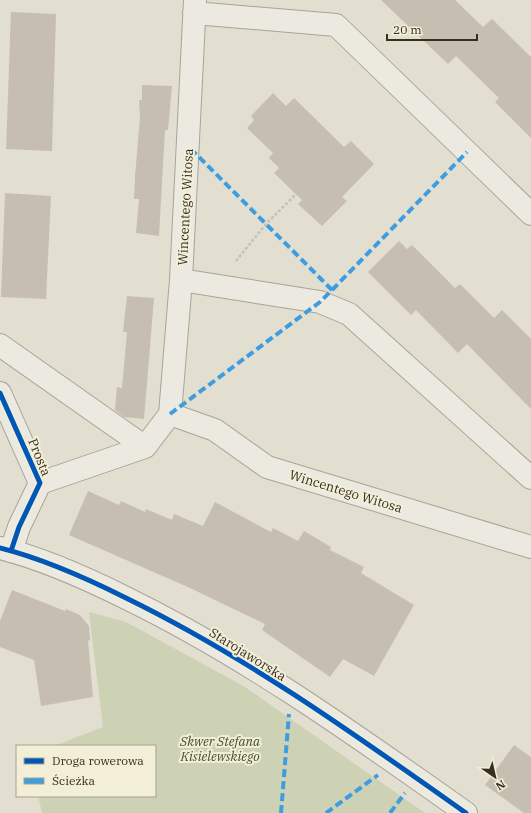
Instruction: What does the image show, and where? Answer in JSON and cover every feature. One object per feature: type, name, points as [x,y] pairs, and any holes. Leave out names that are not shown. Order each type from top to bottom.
[{"type":"street","points":[[194,7],[336,25],[531,214]]},
{"type":"street","name":"Wincentego Witosa","points":[[194,7],[181,280],[170,414],[215,430],[267,467],[531,547]]},
{"type":"street","points":[[181,280],[320,302],[349,314],[531,478]]},
{"type":"street","points":[[0,345],[145,447]]},
{"type":"street","name":"Prosta","points":[[0,393],[40,483],[19,527],[5,550]]},
{"type":"street","points":[[40,483],[145,447],[170,414]]},
{"type":"street","name":"Starojaworska","points":[[5,550],[51,564],[100,585],[175,622],[314,709],[466,813]]},
{"type":"path","points":[[216,286],[266,224],[296,194]]},
{"type":"green space","name":"Skwer Stefana Kisielewskiego","points":[[89,612],[126,622],[245,687],[425,813],[42,813],[38,797],[156,797],[156,745],[57,745],[103,727]]},
{"type":"building","points":[[381,0],[455,0],[483,27],[492,19],[531,57],[531,138],[495,102],[499,98],[456,56],[448,64]]},
{"type":"building","points":[[11,12],[56,14],[52,151],[6,149]]},
{"type":"building","points":[[142,85],[172,86],[168,130],[165,130],[159,236],[136,233],[139,199],[134,199],[140,118],[139,100],[142,100]]},
{"type":"building","points":[[273,93],[286,106],[294,98],[344,147],[351,141],[374,164],[342,197],[347,201],[322,226],[298,204],[302,200],[274,173],[279,168],[269,158],[273,153],[247,128],[254,120],[251,116]]},
{"type":"building","points":[[5,193],[51,196],[46,299],[1,297]]},
{"type":"building","points":[[399,241],[407,249],[412,245],[455,288],[460,284],[494,318],[502,310],[531,339],[531,409],[467,344],[458,353],[416,310],[411,315],[368,272]]},
{"type":"building","points":[[127,296],[154,298],[144,419],[124,417],[115,410],[117,387],[122,388],[127,332],[123,332]]},
{"type":"building","points":[[88,491],[119,505],[121,501],[145,512],[146,509],[172,520],[174,514],[203,526],[215,502],[271,532],[273,528],[298,541],[304,531],[331,547],[330,550],[364,567],[361,573],[414,605],[374,676],[343,659],[330,677],[262,630],[265,624],[190,588],[69,535]]},
{"type":"building","points":[[12,590],[65,611],[66,609],[80,615],[89,626],[90,640],[88,641],[93,697],[41,706],[34,660],[0,647],[0,621]]},
{"type":"building","points":[[514,745],[531,757],[531,813],[524,813],[485,785]]},
{"type":"marked path","points":[[170,414],[320,302],[332,290],[188,146]]},
{"type":"marked path","points":[[332,290],[467,152]]},
{"type":"marked path","points":[[281,813],[289,714]]},
{"type":"marked path","points":[[326,813],[378,775]]},
{"type":"marked path","points":[[390,813],[405,793]]},
{"type":"cycle path","points":[[0,393],[40,483],[19,527],[11,551]]},
{"type":"cycle path","points":[[0,548],[49,563],[96,583],[171,621],[215,646],[300,699],[384,755],[466,813]]}]
